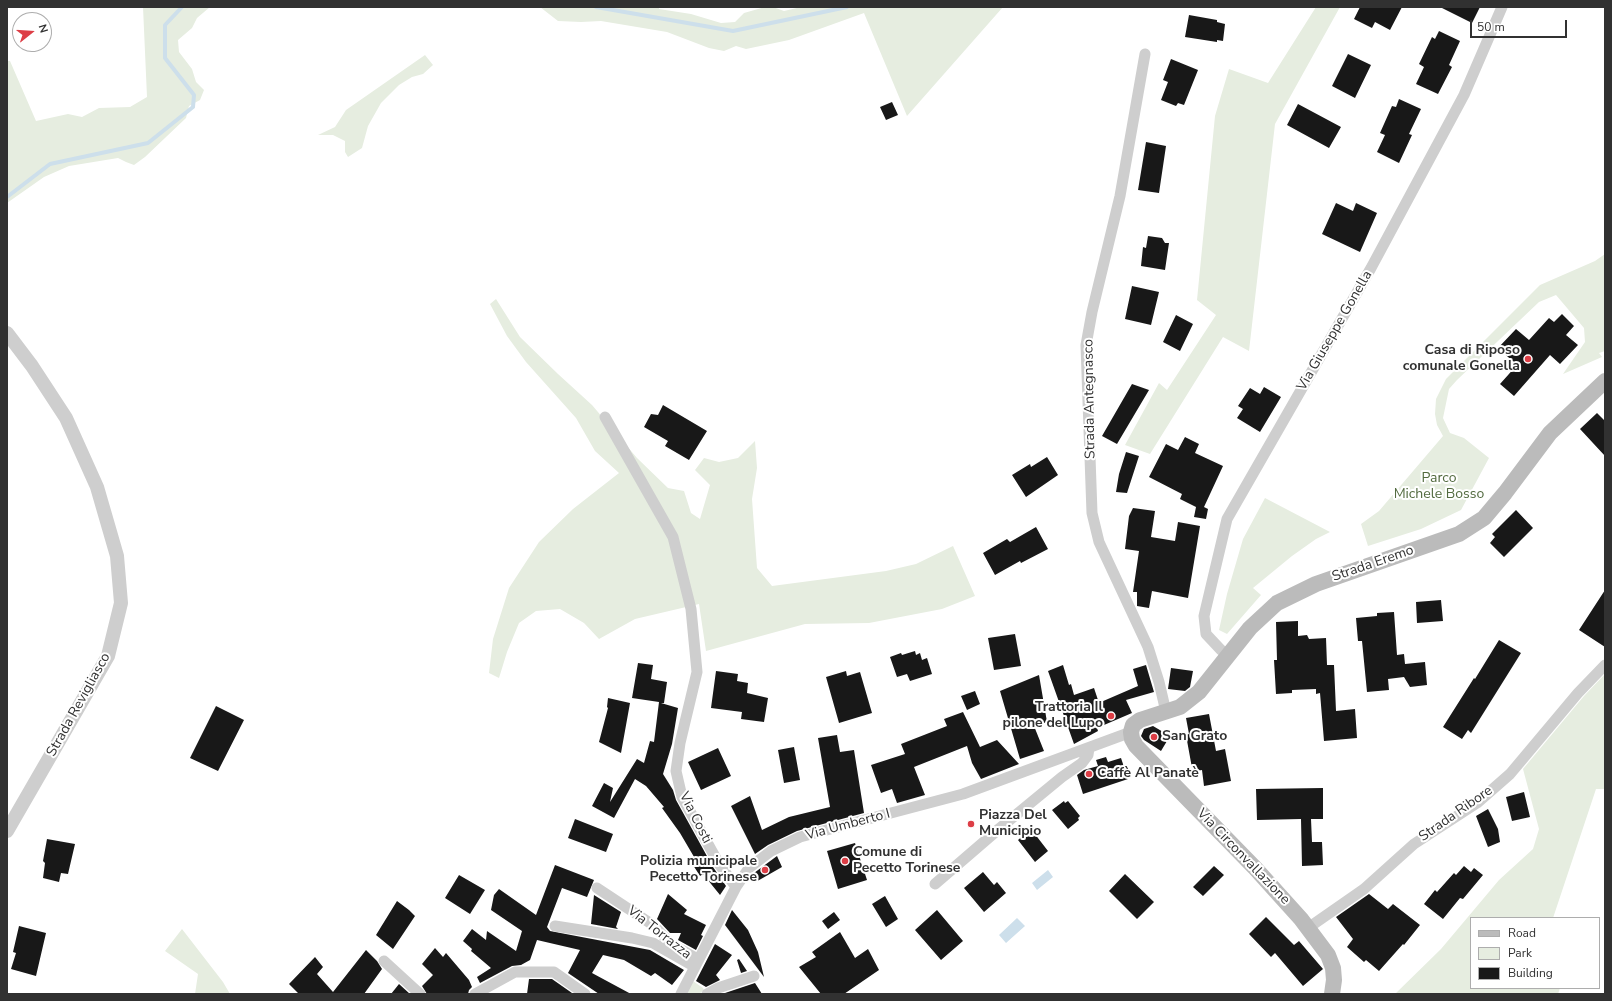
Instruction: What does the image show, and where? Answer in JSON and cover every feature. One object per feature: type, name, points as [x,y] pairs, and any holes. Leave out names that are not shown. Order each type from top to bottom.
[{"type":"main road","name":"Strada Eremo","points":[[1131,732],[1133,725],[1140,720],[1180,707],[1199,692],[1250,628],[1277,603],[1316,584],[1459,534],[1484,518],[1505,493],[1550,433],[1605,381]]},
{"type":"main road","name":"Via Circonvallazione","points":[[1131,732],[1132,739],[1136,746],[1302,920],[1328,955],[1334,980],[1332,994]]},
{"type":"street","name":"Via Giuseppe Gonella","points":[[1228,654],[1221,650],[1206,634],[1204,616],[1227,519],[1371,268],[1464,94],[1502,7]]},
{"type":"street","name":"Strada Antegnasco","points":[[1145,54],[1120,196],[1092,312],[1086,345],[1092,513],[1099,542],[1148,647],[1159,682],[1166,712]]},
{"type":"street","name":"Strada Revigliasco","points":[[7,333],[32,366],[66,418],[97,488],[117,556],[121,603],[108,656],[7,831]]},
{"type":"street","name":"Via Costi","points":[[605,417],[673,538],[691,609],[697,672],[680,743],[676,771],[682,796],[719,864],[736,887]]},
{"type":"street","name":"Strada Ribore","points":[[1308,928],[1364,889],[1414,844],[1477,803],[1510,774],[1578,693],[1605,666]]},
{"type":"street","name":"Via Umberto I","points":[[681,994],[736,887],[749,868],[771,851],[800,837],[964,794],[1089,748],[1111,738],[1131,732]]},
{"type":"street","points":[[935,884],[1055,782],[1082,763],[1088,755],[1089,748]]},
{"type":"street","name":"Via Torrazza","points":[[555,926],[632,938],[653,943],[690,964],[696,963],[694,957],[671,944],[653,925],[597,888]]},
{"type":"street","points":[[384,961],[420,994]]},
{"type":"street","points":[[475,994],[514,972],[554,972],[585,994]]},
{"type":"street","points":[[707,994],[718,988],[754,976]]},
{"type":"green space","points":[[143,7],[210,7],[197,18],[192,28],[178,40],[179,52],[192,69],[196,82],[204,90],[200,100],[189,106],[186,118],[145,157],[134,165],[118,158],[69,166],[44,177],[7,203],[7,61],[10,61],[36,121],[68,114],[82,117],[99,108],[130,107],[147,97]]},
{"type":"green space","points":[[540,7],[659,7],[659,9],[691,14],[721,23],[735,22],[744,13],[765,7],[773,7],[784,11],[801,7],[1003,7],[907,116],[864,13],[789,40],[746,49],[736,46],[724,51],[709,48],[667,32],[601,21],[558,21]]},
{"type":"green space","points":[[1316,7],[1340,7],[1275,124],[1249,351],[1223,337],[1150,454],[1125,445],[1159,383],[1167,390],[1216,315],[1197,300],[1215,116],[1229,69],[1268,83]]},
{"type":"green space","points":[[425,55],[433,65],[423,74],[412,77],[399,85],[381,103],[368,126],[362,148],[348,157],[345,152],[345,141],[333,135],[318,135],[335,127],[346,110]]},
{"type":"green space","name":"Parco Michele Bosso","points":[[1605,254],[1605,351],[1599,353],[1602,357],[1563,374],[1585,342],[1584,328],[1556,295],[1539,302],[1449,389],[1443,418],[1450,433],[1464,438],[1489,458],[1461,510],[1421,529],[1368,546],[1361,524],[1379,511],[1443,436],[1437,425],[1435,414],[1436,399],[1446,379],[1540,285],[1595,261]]},
{"type":"green space","points":[[496,299],[520,337],[592,405],[637,458],[668,488],[684,491],[691,513],[700,519],[710,485],[695,470],[704,458],[719,462],[738,458],[755,441],[757,468],[752,499],[757,568],[772,586],[886,571],[916,564],[953,546],[975,596],[942,609],[869,623],[805,624],[706,651],[699,604],[635,619],[599,639],[584,623],[560,609],[536,611],[519,623],[507,652],[499,678],[489,673],[493,639],[509,588],[539,542],[573,509],[619,473],[595,451],[576,418],[526,362],[507,336],[490,304]]},
{"type":"green space","points":[[1265,498],[1330,532],[1316,539],[1292,556],[1253,588],[1261,595],[1227,634],[1219,630],[1227,594],[1243,539]]},
{"type":"green space","points":[[1605,674],[1605,789],[1596,789],[1553,917],[1470,917],[1470,989],[1560,989],[1558,994],[1395,994],[1441,949],[1499,880],[1533,849],[1539,829],[1523,769],[1584,696]]},
{"type":"green space","points":[[182,929],[223,982],[230,994],[195,994],[198,974],[165,951]]},
{"type":"green space","points":[[693,981],[704,990],[699,994],[687,994]]},
{"type":"water","points":[[1048,870],[1053,877],[1037,890],[1032,883]]},
{"type":"water","points":[[1017,918],[1025,926],[1006,943],[999,935]]},
{"type":"building","points":[[1360,7],[1402,7],[1390,30],[1375,22],[1372,28],[1354,19]]},
{"type":"building","points":[[1440,7],[1480,7],[1472,23]]},
{"type":"building","points":[[1189,15],[1217,20],[1217,22],[1225,24],[1223,41],[1217,40],[1217,42],[1185,37]]},
{"type":"building","points":[[1439,31],[1460,41],[1449,65],[1452,67],[1438,94],[1416,84],[1424,67],[1419,64],[1432,37],[1435,39]]},
{"type":"building","points":[[1348,54],[1371,65],[1355,98],[1332,86]]},
{"type":"building","points":[[1171,59],[1198,70],[1184,105],[1178,103],[1176,106],[1161,100],[1168,82],[1163,80]]},
{"type":"building","points":[[1399,99],[1421,109],[1409,134],[1412,135],[1399,163],[1377,152],[1385,135],[1380,133],[1392,106],[1396,107]]},
{"type":"building","points":[[892,102],[898,115],[886,120],[880,107]]},
{"type":"building","points":[[1298,104],[1341,127],[1329,148],[1287,125]]},
{"type":"building","points":[[1146,142],[1166,146],[1159,193],[1138,190]]},
{"type":"building","points":[[1336,203],[1353,211],[1356,203],[1377,213],[1360,252],[1322,234]]},
{"type":"building","points":[[1148,236],[1162,238],[1165,243],[1169,243],[1165,270],[1141,266],[1143,247],[1146,248]]},
{"type":"building","points":[[1132,286],[1159,292],[1151,325],[1125,319]]},
{"type":"building","name":"Casa di Riposo comunale Gonella","points":[[1562,314],[1574,326],[1566,335],[1578,345],[1560,364],[1550,355],[1514,396],[1500,384],[1517,365],[1498,348],[1516,329],[1529,340],[1549,318],[1554,322]]},
{"type":"building","points":[[1176,315],[1193,324],[1180,351],[1163,342]]},
{"type":"building","points":[[1132,384],[1149,390],[1117,444],[1102,436]]},
{"type":"building","points":[[1264,387],[1281,397],[1260,432],[1237,418],[1243,409],[1238,406],[1250,388],[1260,394]]},
{"type":"building","points":[[663,405],[707,431],[689,460],[665,446],[668,441],[644,427],[651,414],[658,415]]},
{"type":"building","points":[[1597,413],[1605,421],[1605,456],[1580,429]]},
{"type":"building","points":[[1185,437],[1199,444],[1195,453],[1223,466],[1204,507],[1208,509],[1206,519],[1194,517],[1196,507],[1180,499],[1182,494],[1149,477],[1166,444],[1178,450]]},
{"type":"building","points":[[1126,452],[1139,456],[1127,493],[1116,492],[1119,474]]},
{"type":"building","points":[[1047,457],[1058,475],[1026,497],[1012,475],[1030,464],[1031,467]]},
{"type":"building","points":[[1133,508],[1155,511],[1151,537],[1175,541],[1178,522],[1200,526],[1188,598],[1152,591],[1149,608],[1137,606],[1137,592],[1133,592],[1139,551],[1125,549],[1129,516]]},
{"type":"building","points":[[1516,510],[1533,528],[1504,557],[1490,543],[1495,537],[1492,534]]},
{"type":"building","points":[[1036,527],[1048,549],[1021,563],[1020,561],[995,575],[983,553],[1007,539],[1010,542]]},
{"type":"building","points":[[1605,590],[1605,647],[1579,630]]},
{"type":"building","points":[[1441,600],[1443,621],[1417,623],[1416,602]]},
{"type":"building","points":[[1394,612],[1397,655],[1404,654],[1405,664],[1425,662],[1427,685],[1410,687],[1404,677],[1388,679],[1389,690],[1367,692],[1362,641],[1358,641],[1356,618],[1377,616],[1377,613]]},
{"type":"building","points":[[1298,621],[1298,636],[1307,635],[1309,639],[1326,638],[1327,665],[1334,665],[1336,711],[1355,709],[1357,738],[1324,741],[1320,693],[1316,694],[1316,689],[1292,690],[1292,693],[1276,694],[1274,660],[1277,660],[1276,622]]},
{"type":"building","points":[[1015,634],[1021,666],[994,670],[988,638]]},
{"type":"building","points":[[1499,640],[1521,653],[1471,733],[1468,730],[1462,739],[1443,727]]},
{"type":"building","points":[[915,651],[916,655],[920,653],[922,660],[927,658],[932,674],[910,681],[907,674],[897,677],[890,657],[901,653],[902,655]]},
{"type":"building","points":[[638,663],[653,665],[651,679],[667,682],[664,703],[661,703],[678,708],[672,744],[663,774],[673,790],[676,800],[713,867],[726,886],[720,895],[703,874],[700,876],[693,865],[697,862],[680,833],[662,808],[664,807],[646,786],[635,779],[614,818],[592,806],[604,783],[613,788],[610,802],[637,759],[644,763],[650,741],[654,742],[659,702],[632,698]]},
{"type":"building","points":[[1063,665],[1069,685],[1071,684],[1074,695],[1094,688],[1098,700],[1100,699],[1101,702],[1138,686],[1133,669],[1146,665],[1154,692],[1126,700],[1132,713],[1097,728],[1098,731],[1074,744],[1048,671]]},
{"type":"building","points":[[1171,668],[1193,671],[1190,687],[1185,691],[1168,689]]},
{"type":"building","points":[[716,671],[738,674],[737,681],[748,683],[747,693],[768,698],[764,722],[741,719],[742,712],[711,708]]},
{"type":"building","points":[[846,671],[847,676],[860,672],[872,713],[839,723],[826,677]]},
{"type":"building","points":[[1039,675],[1047,722],[1034,726],[1044,751],[1020,759],[1000,691]]},
{"type":"building","points":[[975,691],[980,704],[967,710],[961,696]]},
{"type":"building","points":[[608,698],[630,703],[621,753],[599,742],[608,708]]},
{"type":"building","points":[[216,706],[244,720],[218,771],[190,758]]},
{"type":"building","points":[[963,712],[980,747],[997,740],[1019,764],[981,779],[972,763],[967,746],[914,767],[925,795],[897,803],[892,789],[881,793],[871,765],[905,754],[901,744],[947,726],[944,719]]},
{"type":"building","points":[[1209,714],[1216,751],[1225,749],[1231,781],[1204,786],[1202,770],[1196,771],[1195,768],[1192,768],[1186,735],[1189,734],[1186,718]]},
{"type":"building","name":"San Grato","points":[[1153,726],[1170,736],[1161,751],[1144,740],[1141,736],[1144,729]]},
{"type":"building","points":[[837,735],[840,752],[854,750],[864,813],[797,831],[768,845],[755,854],[731,806],[750,796],[762,830],[789,817],[830,807],[818,738]]},
{"type":"building","points":[[794,747],[800,780],[784,783],[778,750]]},
{"type":"building","points":[[718,748],[731,776],[701,790],[688,762]]},
{"type":"building","points":[[1106,757],[1108,762],[1121,758],[1128,779],[1083,794],[1077,775],[1084,770],[1098,766],[1096,760]]},
{"type":"building","points":[[1323,788],[1323,819],[1311,819],[1312,842],[1322,842],[1323,865],[1302,866],[1301,819],[1257,820],[1256,789]]},
{"type":"building","points":[[1524,792],[1530,817],[1512,821],[1506,797]]},
{"type":"building","points":[[1064,801],[1065,803],[1068,801],[1080,816],[1078,818],[1079,820],[1068,829],[1052,810]]},
{"type":"building","points":[[1488,809],[1498,829],[1500,842],[1488,847],[1476,816]]},
{"type":"building","points":[[575,819],[613,834],[606,852],[568,838]]},
{"type":"building","points":[[1031,829],[1048,851],[1035,862],[1018,840]]},
{"type":"building","points":[[47,839],[75,844],[68,874],[61,873],[59,882],[43,878],[45,863],[43,861]]},
{"type":"building","name":"Comune di Pecetto Torinese","points":[[855,843],[867,880],[838,889],[827,851]]},
{"type":"building","name":"Polizia municipale Pecetto Torinese","points":[[777,856],[782,867],[754,883],[751,878],[754,873]]},
{"type":"building","points":[[555,865],[594,880],[587,897],[562,888],[547,927],[550,931],[650,950],[684,970],[672,985],[655,973],[651,976],[624,960],[603,955],[592,973],[631,994],[599,994],[568,973],[580,950],[537,940],[530,960],[521,965],[512,966],[480,983],[477,977],[491,968],[471,951],[472,949],[463,941],[472,929],[486,940],[487,931],[516,951],[522,931],[491,910],[494,895],[499,889],[536,915]]},
{"type":"building","points":[[1214,866],[1224,875],[1203,896],[1193,887]]},
{"type":"building","points":[[1464,866],[1471,872],[1474,868],[1483,875],[1463,899],[1460,898],[1443,919],[1424,904],[1435,890],[1437,892],[1454,873],[1456,875]]},
{"type":"building","points":[[983,872],[994,885],[997,882],[1006,893],[984,912],[964,888]]},
{"type":"building","points":[[1125,874],[1154,902],[1137,919],[1109,891]]},
{"type":"building","points":[[459,875],[485,890],[470,914],[445,898]]},
{"type":"building","points":[[668,894],[687,910],[684,914],[706,925],[701,935],[703,936],[696,950],[678,940],[681,933],[670,933],[657,919]]},
{"type":"building","points":[[1369,894],[1388,909],[1393,904],[1420,925],[1404,945],[1403,944],[1379,971],[1366,960],[1364,962],[1347,947],[1353,939],[1336,917]]},
{"type":"building","points":[[594,895],[621,912],[616,927],[618,929],[591,924]]},
{"type":"building","points":[[885,896],[898,919],[886,927],[872,904]]},
{"type":"building","points":[[397,901],[415,916],[393,949],[376,935]]},
{"type":"building","points":[[732,910],[748,930],[758,952],[764,977],[725,925]]},
{"type":"building","points":[[937,910],[963,941],[941,960],[915,930]]},
{"type":"building","points":[[834,912],[840,920],[828,929],[822,921]]},
{"type":"building","points":[[1266,917],[1294,945],[1299,941],[1323,969],[1303,986],[1275,953],[1271,957],[1249,934]]},
{"type":"building","points":[[19,926],[46,933],[36,976],[11,969],[16,953],[13,952]]},
{"type":"building","points":[[840,932],[855,958],[868,949],[879,970],[844,994],[821,994],[799,967],[816,957],[812,952]]},
{"type":"building","points":[[715,944],[732,955],[716,975],[720,980],[706,987],[696,981]]},
{"type":"building","points":[[435,948],[443,957],[446,953],[469,980],[472,987],[468,994],[427,994],[422,986],[433,975],[422,964]]},
{"type":"building","points":[[366,950],[377,961],[382,969],[364,994],[299,994],[289,984],[315,957],[323,967],[317,974],[333,992]]},
{"type":"building","points":[[739,959],[747,971],[741,973],[737,960]]},
{"type":"building","points":[[529,979],[552,979],[572,993],[527,994]]},
{"type":"building","points":[[755,983],[762,994],[722,994]]},
{"type":"building","points":[[399,984],[410,994],[391,994]]},
{"type":"waterway","points":[[7,197],[50,164],[148,143],[193,107],[194,95],[165,58],[165,25],[182,7]]},
{"type":"waterway","points":[[596,7],[733,31],[847,7]]},
{"type":"place","name":"Casa di Riposo comunale Gonella","points":[[1528,359]]},
{"type":"place","name":"Trattoria Il pilone del Lupo","points":[[1111,716]]},
{"type":"place","name":"San Grato","points":[[1154,737]]},
{"type":"place","name":"Caffè Al Panatè","points":[[1089,774]]},
{"type":"place","name":"Piazza Del Municipio","points":[[971,824]]},
{"type":"place","name":"Comune di Pecetto Torinese","points":[[845,861]]},
{"type":"place","name":"Polizia municipale Pecetto Torinese","points":[[765,870]]}]
